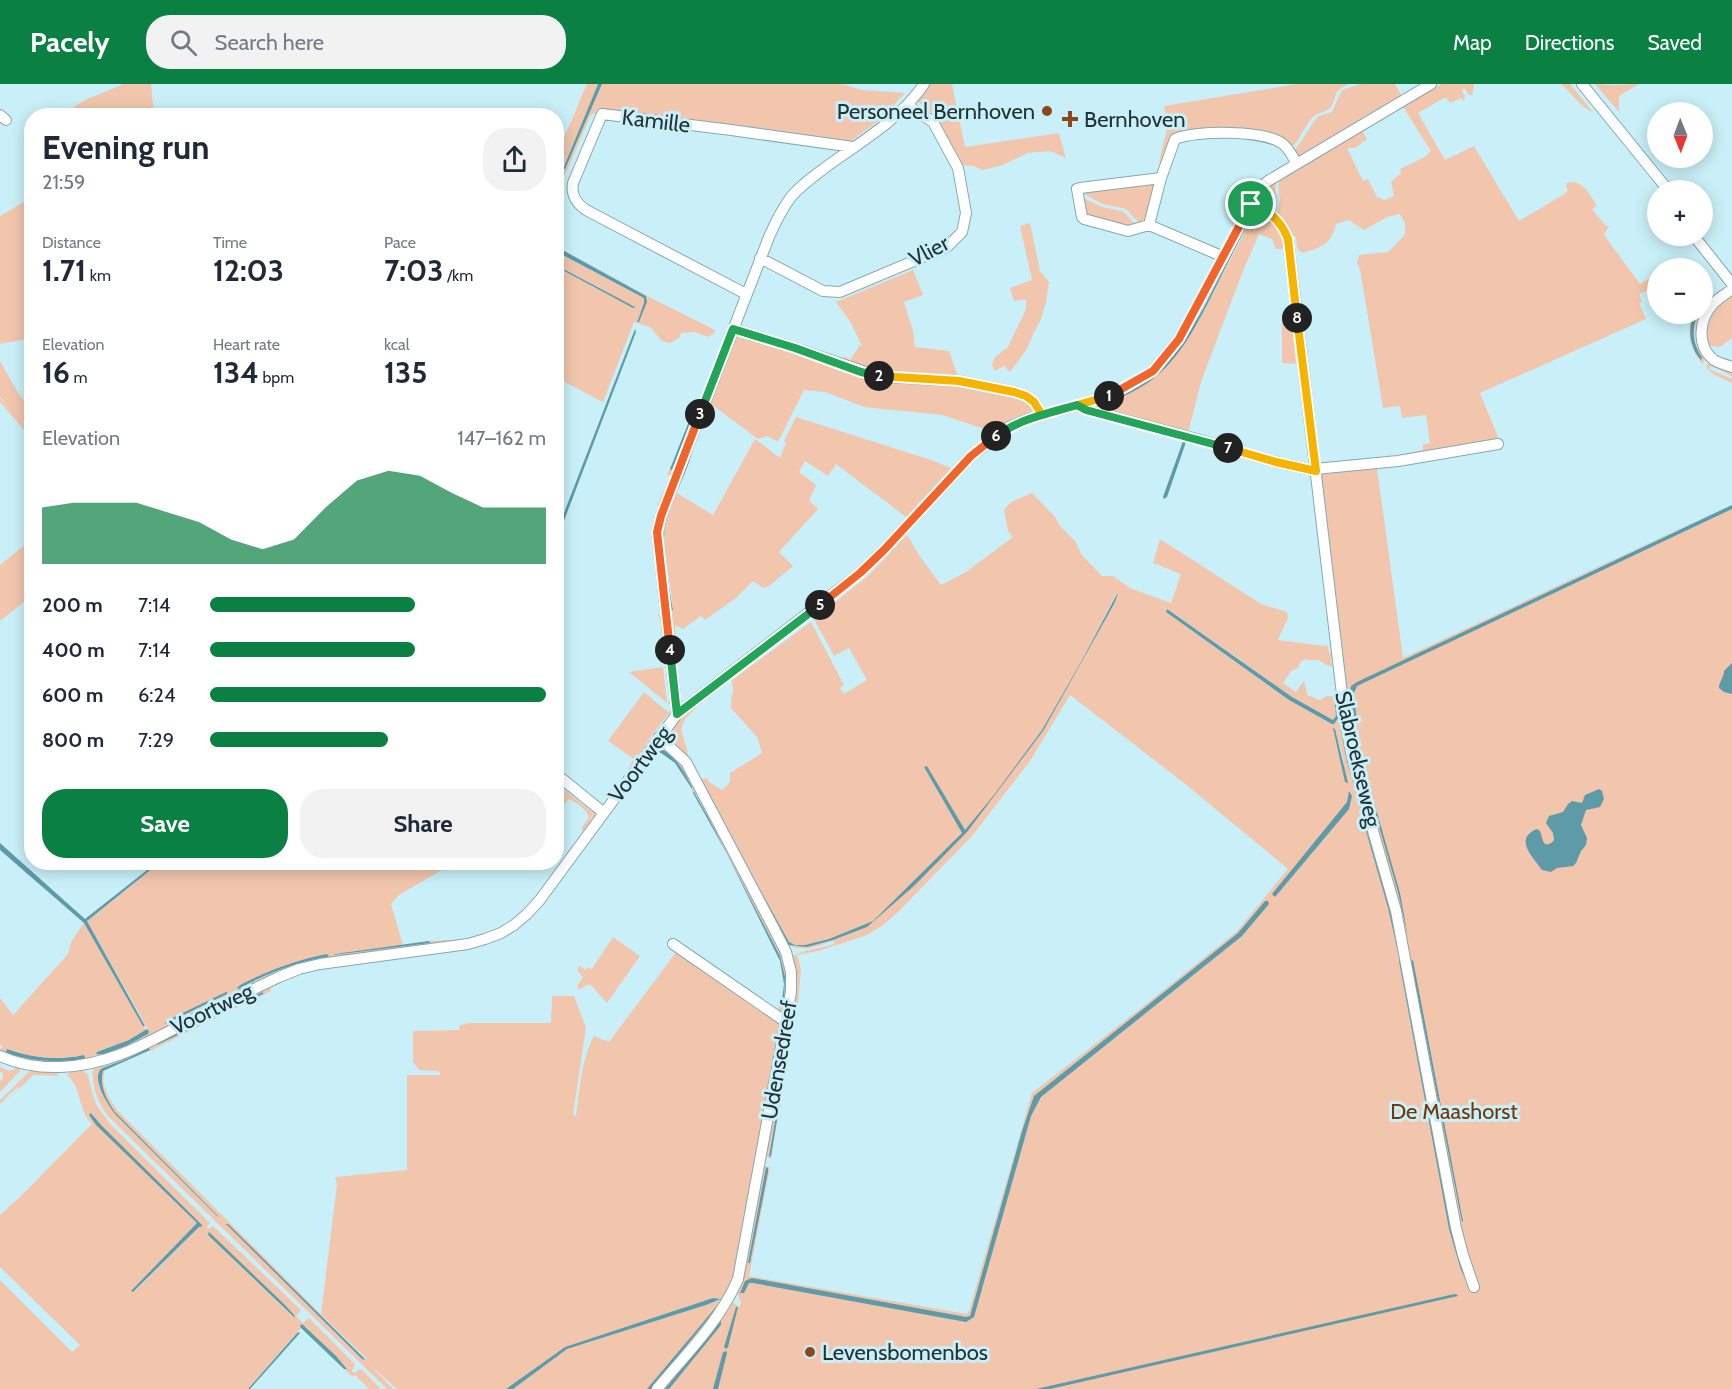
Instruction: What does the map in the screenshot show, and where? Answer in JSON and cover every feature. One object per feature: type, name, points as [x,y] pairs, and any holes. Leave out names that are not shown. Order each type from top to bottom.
[{"type":"street","points":[[677,714],[657,532],[661,516],[760,258],[775,222],[792,196],[804,184],[893,117],[916,96],[924,84]]},
{"type":"street","name":"Voortweg","points":[[564,867],[677,714],[860,573],[985,444],[1009,427],[1106,397],[1153,371],[1179,339],[1262,187],[1268,181],[1431,84]]},
{"type":"street","points":[[1573,84],[1651,180]]},
{"type":"street","points":[[1582,84],[1660,180]]},
{"type":"street","name":"Vlier","points":[[760,258],[824,291],[840,292],[947,247],[962,232],[966,213],[958,168],[933,122],[907,105]]},
{"type":"street","name":"Kamille","points":[[746,294],[578,204],[573,195],[573,183],[602,114],[853,147]]},
{"type":"street","points":[[1149,225],[1174,139],[1228,132],[1264,136],[1284,145],[1297,164]]},
{"type":"street","points":[[1161,178],[1077,189],[1082,217],[1128,231],[1149,225],[1224,257]]},
{"type":"street","name":"Slabroekseweg","points":[[1251,204],[1276,218],[1284,227],[1288,239],[1346,728],[1396,911],[1456,1228],[1474,1287]]},
{"type":"street","points":[[1702,246],[1732,284]]},
{"type":"street","points":[[1711,246],[1732,272]]},
{"type":"street","points":[[1732,289],[1714,302],[1704,315],[1701,324],[1704,348],[1714,360],[1732,367]]},
{"type":"street","points":[[733,329],[874,375],[959,381],[1014,392],[1034,402],[1042,415]]},
{"type":"street","points":[[1077,405],[1086,410],[1276,462],[1316,470],[1398,461],[1498,444]]},
{"type":"street","name":"Udensedreef","points":[[657,1389],[719,1313],[738,1279],[791,992],[791,972],[786,952],[686,762],[659,737]]},
{"type":"street","points":[[564,781],[603,813]]},
{"type":"street","name":"Voortweg","points":[[0,1056],[43,1067],[88,1064],[122,1054],[299,969],[320,964],[468,944],[514,926],[539,901],[562,870]]},
{"type":"street","points":[[673,944],[786,1022]]},
{"type":"green space","points":[[124,84],[151,84],[153,108],[75,108],[87,99]]},
{"type":"green space","points":[[587,84],[598,84],[564,166],[564,138]]},
{"type":"green space","points":[[602,84],[842,84],[862,90],[905,93],[891,108],[894,109],[848,143],[599,119],[594,113],[590,117],[564,177],[564,166],[565,169]]},
{"type":"green space","points":[[927,84],[952,84],[965,147],[1059,133],[1066,158],[1050,151],[1028,153],[1003,165],[983,170],[960,165],[935,117],[916,100]]},
{"type":"green space","points":[[1297,84],[1350,84],[1337,92],[1330,108],[1313,117],[1291,148],[1282,139],[1178,133],[1163,164],[1159,162],[1168,125],[1164,106]]},
{"type":"green space","points":[[1361,84],[1395,84],[1402,96],[1302,157],[1298,157],[1293,152],[1314,121],[1319,116],[1332,112],[1342,90]]},
{"type":"green space","points":[[1441,84],[1473,84],[1472,95],[1469,95],[1464,88],[1462,91],[1465,96],[1464,101],[1461,98],[1450,103],[1446,97],[1418,113],[1445,160],[1474,146],[1519,221],[1566,193],[1567,183],[1581,185],[1597,206],[1592,209],[1606,226],[1609,226],[1604,235],[1640,284],[1647,280],[1647,291],[1639,294],[1642,302],[1639,303],[1646,319],[1480,393],[1499,439],[1408,458],[1408,453],[1423,450],[1423,445],[1430,443],[1426,415],[1402,418],[1400,406],[1383,408],[1360,269],[1357,263],[1359,255],[1388,252],[1405,233],[1405,223],[1400,214],[1387,217],[1364,230],[1349,220],[1336,224],[1332,236],[1325,244],[1302,253],[1297,248],[1296,237],[1289,233],[1278,212],[1280,199],[1278,185],[1282,176],[1362,131],[1367,139],[1355,148],[1347,148],[1363,181],[1368,179],[1377,197],[1384,200],[1394,196],[1391,182],[1401,173],[1400,169],[1423,158],[1431,151],[1403,107]]},
{"type":"green space","points":[[1561,84],[1570,84],[1593,112],[1581,104]]},
{"type":"green space","points":[[1595,84],[1639,84],[1619,96],[1619,112]]},
{"type":"green space","points":[[1278,178],[1273,213],[1259,202],[1259,196]]},
{"type":"green space","points":[[1150,182],[1154,185],[1148,219],[1141,225],[1126,209],[1102,204],[1081,192]]},
{"type":"green space","points":[[1079,196],[1102,207],[1121,211],[1136,226],[1130,228],[1085,215]]},
{"type":"green space","points":[[24,202],[24,339],[0,344],[0,216]]},
{"type":"green space","points":[[1254,214],[1276,226],[1282,234],[1284,249],[1276,249],[1272,239],[1259,234],[1202,379],[1188,433],[1093,408],[1142,385],[1167,365],[1178,352],[1199,320]]},
{"type":"green space","points":[[1030,223],[1040,271],[1049,282],[1046,302],[1027,349],[1010,372],[1004,366],[995,371],[992,365],[995,357],[1008,347],[1026,309],[1026,299],[1014,301],[1010,288],[1032,280],[1020,226]]},
{"type":"green space","points":[[564,250],[715,330],[708,337],[695,332],[681,333],[679,338],[670,343],[662,341],[650,327],[634,322],[603,402],[564,382],[564,271],[635,307],[564,269],[564,256],[644,298],[638,323],[647,302],[646,296]]},
{"type":"green space","points":[[913,270],[923,295],[904,302],[913,331],[915,347],[949,351],[958,377],[886,373],[843,361],[844,356],[850,360],[860,345],[863,348],[850,321],[836,302]]},
{"type":"green space","points":[[1732,296],[1732,338],[1720,347],[1710,346],[1707,337],[1708,324],[1713,324],[1713,312]]},
{"type":"green space","points":[[1291,313],[1296,364],[1282,363],[1282,314]]},
{"type":"green space","points":[[1692,324],[1691,337],[1700,359],[1695,331],[1696,324],[1702,324],[1705,356],[1702,364],[1694,352],[1690,340]]},
{"type":"green space","points":[[737,334],[852,371],[958,383],[1029,401],[1034,411],[1032,415],[960,464],[955,464],[991,431],[942,415],[864,407],[825,392],[804,390],[778,442],[767,436],[758,439],[711,404],[697,434],[733,336]]},
{"type":"green space","points":[[0,361],[24,401],[24,430],[0,402],[0,398],[9,410],[0,396]]},
{"type":"green space","points":[[1708,364],[1732,373],[1732,376],[1711,366],[1709,369],[1732,379],[1732,383],[1713,374],[1706,367]]},
{"type":"green space","points":[[694,407],[697,412],[661,504],[656,506],[670,476],[667,474],[672,469],[695,412]]},
{"type":"green space","points":[[796,417],[951,468],[906,517],[836,464],[828,476],[805,461],[799,472],[816,485],[809,500],[818,509],[779,552],[793,566],[769,586],[763,588],[753,581],[736,598],[705,620],[701,616],[683,629],[675,625],[676,655],[673,655],[660,529],[667,503],[690,446],[694,447],[669,507],[664,528],[664,537],[667,517],[679,487],[677,493],[713,515],[755,439],[780,458],[786,443],[784,441]],"holes":[[[664,537],[671,590],[672,610],[664,560]]]},
{"type":"green space","name":"De Maashorst","points":[[1502,445],[1503,447],[1377,468],[1403,658],[1732,504],[1394,665],[1732,509],[1732,1389],[512,1389],[567,1349],[720,1300],[720,1298],[713,1298],[565,1347],[506,1389],[397,1389],[370,1365],[393,1389],[387,1389],[109,1117],[99,1101],[93,1075],[93,1069],[98,1065],[124,1056],[269,985],[271,991],[152,1050],[110,1068],[150,1050],[148,1048],[103,1068],[98,1075],[98,1081],[107,1102],[118,1117],[219,1217],[115,1112],[103,1087],[102,1077],[105,1070],[104,1086],[117,1110],[321,1314],[337,1184],[335,1177],[407,1170],[407,1075],[440,1075],[437,1071],[419,1070],[413,1062],[413,1031],[459,1030],[460,1025],[468,1023],[551,1023],[552,996],[574,996],[586,1027],[573,1115],[576,1116],[584,1065],[594,1036],[609,1042],[677,951],[784,1025],[738,1271],[722,1307],[734,1303],[739,1307],[741,1303],[738,1296],[739,1285],[762,1166],[770,1167],[749,1276],[967,1314],[1032,1093],[1236,932],[1288,869],[1184,783],[1070,695],[1030,761],[972,836],[897,913],[867,935],[819,951],[797,955],[801,970],[798,1003],[788,1062],[785,1062],[769,1157],[783,1089],[771,1159],[764,1155],[795,984],[790,958],[800,953],[834,944],[833,941],[814,947],[797,948],[790,946],[784,943],[699,779],[688,760],[668,739],[669,732],[690,707],[718,686],[725,682],[727,684],[698,706],[685,719],[681,729],[690,761],[700,780],[707,778],[709,782],[722,790],[730,782],[730,773],[762,753],[757,737],[731,708],[732,680],[811,622],[844,685],[840,688],[844,694],[867,680],[849,648],[834,656],[814,619],[869,575],[907,535],[941,585],[966,572],[1013,537],[1008,531],[1004,510],[1011,502],[1032,493],[1055,517],[1061,527],[1076,542],[1081,554],[1102,576],[1113,576],[1130,588],[1171,603],[1181,574],[1153,563],[1160,539],[1261,604],[1287,612],[1288,618],[1278,640],[1328,645],[1333,667],[1319,660],[1307,660],[1306,658],[1298,668],[1291,671],[1283,683],[1296,692],[1303,682],[1307,695],[1320,700],[1327,696],[1334,696],[1334,691],[1344,688],[1319,474],[1326,471],[1396,463]],"holes":[[[1118,594],[1043,731],[966,832],[914,886],[867,927],[807,947],[789,945],[757,885],[789,942],[795,945],[829,939],[873,921],[962,833],[924,767],[927,766],[964,831],[1042,730]],[[1166,609],[1292,697],[1333,720],[1336,716],[1335,699],[1337,721],[1332,724],[1289,700],[1166,612]],[[1333,728],[1335,729],[1343,757],[1345,779]],[[1253,916],[1238,935],[1163,993],[1238,933]],[[263,992],[263,994],[157,1045]],[[1035,1095],[998,1219],[1022,1131]],[[766,1167],[768,1168],[750,1263],[748,1263]],[[227,1224],[367,1359],[362,1359]]]},
{"type":"green space","points":[[24,546],[24,602],[0,621],[0,565]]},
{"type":"green space","points":[[658,614],[663,616],[671,706],[629,672],[663,667],[667,702],[670,703]]},
{"type":"green space","points":[[644,692],[672,713],[632,770],[628,769],[634,759],[608,741]],"holes":[[[669,713],[670,714],[634,759]]]},
{"type":"green space","points":[[658,746],[663,746],[679,758],[786,960],[786,1013],[777,1013],[782,996],[782,1002],[784,1002],[784,979],[780,956],[686,776],[661,749],[640,773],[642,774],[637,780],[635,775]]},
{"type":"green space","points":[[564,789],[593,814],[593,813],[588,806],[596,811],[596,817],[586,833],[581,829],[589,817],[588,814],[581,806],[569,799],[564,805]]},
{"type":"green space","points":[[150,870],[442,870],[399,895],[391,904],[403,945],[334,955],[430,943],[429,941],[449,940],[449,943],[486,934],[487,931],[490,933],[470,941],[322,961],[293,968],[149,1039],[105,1058],[75,1064],[33,1063],[0,1054],[0,1049],[3,1047],[0,1045],[0,998],[13,1015],[68,954],[71,942],[84,923],[146,1030],[96,1054],[115,1051],[148,1034],[149,1031],[87,921]],"holes":[[[327,954],[329,956],[292,965],[237,988],[282,966]],[[226,992],[227,994],[165,1024],[166,1021]],[[8,1049],[45,1058],[84,1055],[85,1058],[73,1061],[44,1061],[6,1053]]]},
{"type":"green space","points":[[613,937],[640,956],[607,1003],[590,984],[578,990],[577,986],[583,977],[577,970],[580,966],[586,970],[588,967],[592,969]]},
{"type":"green space","points":[[0,1058],[20,1067],[20,1071],[0,1092],[3,1073],[0,1072],[0,1067],[10,1071],[16,1068],[0,1062]]},
{"type":"green space","points":[[32,1069],[53,1070],[60,1076],[33,1075],[0,1108],[19,1088],[17,1087],[0,1104],[0,1100]]},
{"type":"green space","points":[[82,1069],[88,1075],[97,1106],[111,1125],[210,1223],[208,1229],[213,1226],[301,1310],[296,1316],[303,1323],[309,1318],[355,1364],[352,1371],[354,1373],[361,1369],[381,1389],[369,1389],[356,1376],[353,1377],[344,1369],[347,1369],[346,1367],[302,1324],[248,1389],[0,1389],[0,1280],[72,1352],[80,1345],[0,1267],[0,1215],[92,1124],[84,1113],[72,1080],[67,1075],[71,1071]],"holes":[[[92,1113],[102,1126],[203,1226],[200,1226],[136,1290],[131,1292],[197,1223],[96,1125],[89,1115]],[[208,1232],[284,1304],[293,1317],[209,1236]]]},
{"type":"water","points":[[598,84],[602,84],[565,169],[564,167]]},
{"type":"water","points":[[1257,213],[1265,219],[1256,214],[1252,216],[1196,325],[1171,362],[1143,386],[1095,407],[1144,383],[1173,356],[1204,307],[1251,215]]},
{"type":"water","points":[[564,251],[646,296],[647,302],[637,322],[644,298],[564,256]]},
{"type":"water","points":[[564,269],[636,307],[633,308],[564,271]]},
{"type":"water","points":[[1695,324],[1694,336],[1701,360],[1694,350],[1691,326]]},
{"type":"water","points":[[635,329],[636,332],[564,521],[564,513]]},
{"type":"water","points":[[693,411],[695,412],[672,470],[670,469]]},
{"type":"water","points":[[1183,441],[1186,442],[1167,497],[1164,499],[1163,497]]},
{"type":"water","points":[[693,448],[667,517],[664,551],[666,517]]},
{"type":"water","points":[[1732,505],[1732,509],[1357,686],[1354,693],[1357,724],[1353,724],[1350,691],[1351,686],[1357,682]]},
{"type":"water","points":[[667,572],[672,606],[673,610],[671,610]]},
{"type":"water","points":[[1117,594],[1114,604],[1043,731],[967,832],[914,886],[867,927],[807,947],[789,945],[757,884],[789,942],[795,945],[829,939],[873,921],[962,833],[924,767],[927,766],[965,830],[1042,730]]},
{"type":"water","points":[[1167,609],[1292,697],[1333,720],[1336,716],[1334,696],[1336,695],[1339,717],[1332,724],[1289,700],[1166,612]]},
{"type":"water","points":[[1732,663],[1732,694],[1719,688],[1724,671]]},
{"type":"water","points":[[1333,728],[1335,729],[1348,783],[1345,782]]},
{"type":"water","points":[[661,749],[680,765],[692,789],[675,763],[661,753],[642,774],[640,773],[657,750]]},
{"type":"water","points":[[1599,789],[1604,799],[1600,807],[1586,810],[1581,825],[1587,838],[1586,845],[1576,863],[1573,866],[1557,868],[1551,872],[1542,870],[1527,848],[1526,838],[1537,829],[1545,844],[1551,843],[1554,840],[1553,833],[1546,823],[1549,816],[1563,812],[1572,801],[1582,803],[1585,795]]},
{"type":"water","points":[[1349,791],[1352,796],[1349,809],[1275,897],[1272,894],[1347,802]]},
{"type":"water","points":[[694,792],[780,956],[785,977],[784,1003],[782,1001],[784,984],[780,961]]},
{"type":"water","points":[[1372,802],[1374,802],[1400,893],[1408,937],[1398,892]]},
{"type":"water","points":[[1358,803],[1380,873],[1392,918],[1398,952],[1388,908]]},
{"type":"water","points":[[0,843],[24,864],[24,870],[30,870],[85,919],[147,870],[150,870],[87,921],[145,1026],[84,923],[0,850]]},
{"type":"water","points":[[1265,901],[1269,904],[1242,936],[1041,1097],[1031,1116],[974,1317],[966,1322],[753,1283],[749,1283],[744,1293],[740,1293],[745,1281],[752,1278],[970,1316],[1034,1096],[1238,933]]},
{"type":"water","points":[[429,941],[430,943],[334,955],[335,954]]},
{"type":"water","points":[[327,954],[329,956],[292,965],[237,988],[282,966]]},
{"type":"water","points":[[1413,960],[1463,1221],[1462,1222],[1411,961]]},
{"type":"water","points":[[1399,961],[1451,1229],[1466,1280],[1449,1229]]},
{"type":"water","points":[[227,992],[227,994],[165,1024],[166,1021]]},
{"type":"water","points":[[263,992],[263,994],[157,1045],[158,1043]]},
{"type":"water","points":[[147,1029],[148,1034],[122,1048],[96,1054],[129,1040]]},
{"type":"water","points":[[148,1048],[150,1050],[103,1071],[102,1082],[107,1098],[115,1112],[219,1217],[118,1117],[100,1088],[98,1075],[100,1070]]},
{"type":"water","points":[[7,1049],[45,1058],[84,1055],[85,1058],[73,1061],[44,1061],[6,1053]]},
{"type":"water","points":[[787,1061],[771,1156],[769,1157],[785,1062]]},
{"type":"water","points":[[91,1113],[203,1226],[199,1227],[133,1292],[131,1291],[197,1223],[96,1125],[89,1115]]},
{"type":"water","points":[[766,1167],[768,1172],[750,1263],[748,1263]]},
{"type":"water","points":[[226,1224],[228,1224],[366,1360],[362,1359]]},
{"type":"water","points":[[209,1232],[284,1304],[295,1318],[209,1236]]},
{"type":"water","points":[[1456,1294],[1458,1296],[1050,1389],[1036,1389]]},
{"type":"water","points":[[713,1298],[721,1299],[567,1349],[513,1389],[506,1389],[565,1347]]},
{"type":"water","points":[[716,1307],[651,1389],[647,1389]]},
{"type":"water","points":[[736,1307],[738,1307],[726,1349],[724,1347]]},
{"type":"water","points":[[721,1321],[721,1325],[669,1389],[665,1389]]},
{"type":"water","points":[[302,1324],[347,1369],[344,1369],[301,1328]]},
{"type":"water","points":[[298,1332],[300,1333],[248,1389]]},
{"type":"water","points":[[726,1351],[718,1389],[713,1389],[723,1352]]},
{"type":"place","name":"Personeel Bernhoven","points":[[1047,111]]},
{"type":"place","name":"Bernhoven","points":[[1070,119]]},
{"type":"place","name":"Levensbomenbos","points":[[810,1352]]},
{"type":"route","points":[[1251,204],[1179,339],[1153,371],[1106,397],[1077,405],[1042,415],[1034,402],[1014,392],[959,381],[874,375],[733,329],[661,516],[657,532],[677,714],[848,584],[884,550],[971,456],[1009,427],[1028,419],[1042,415],[1077,405],[1086,410],[1316,471],[1288,239],[1284,227],[1276,218],[1251,204]]}]
